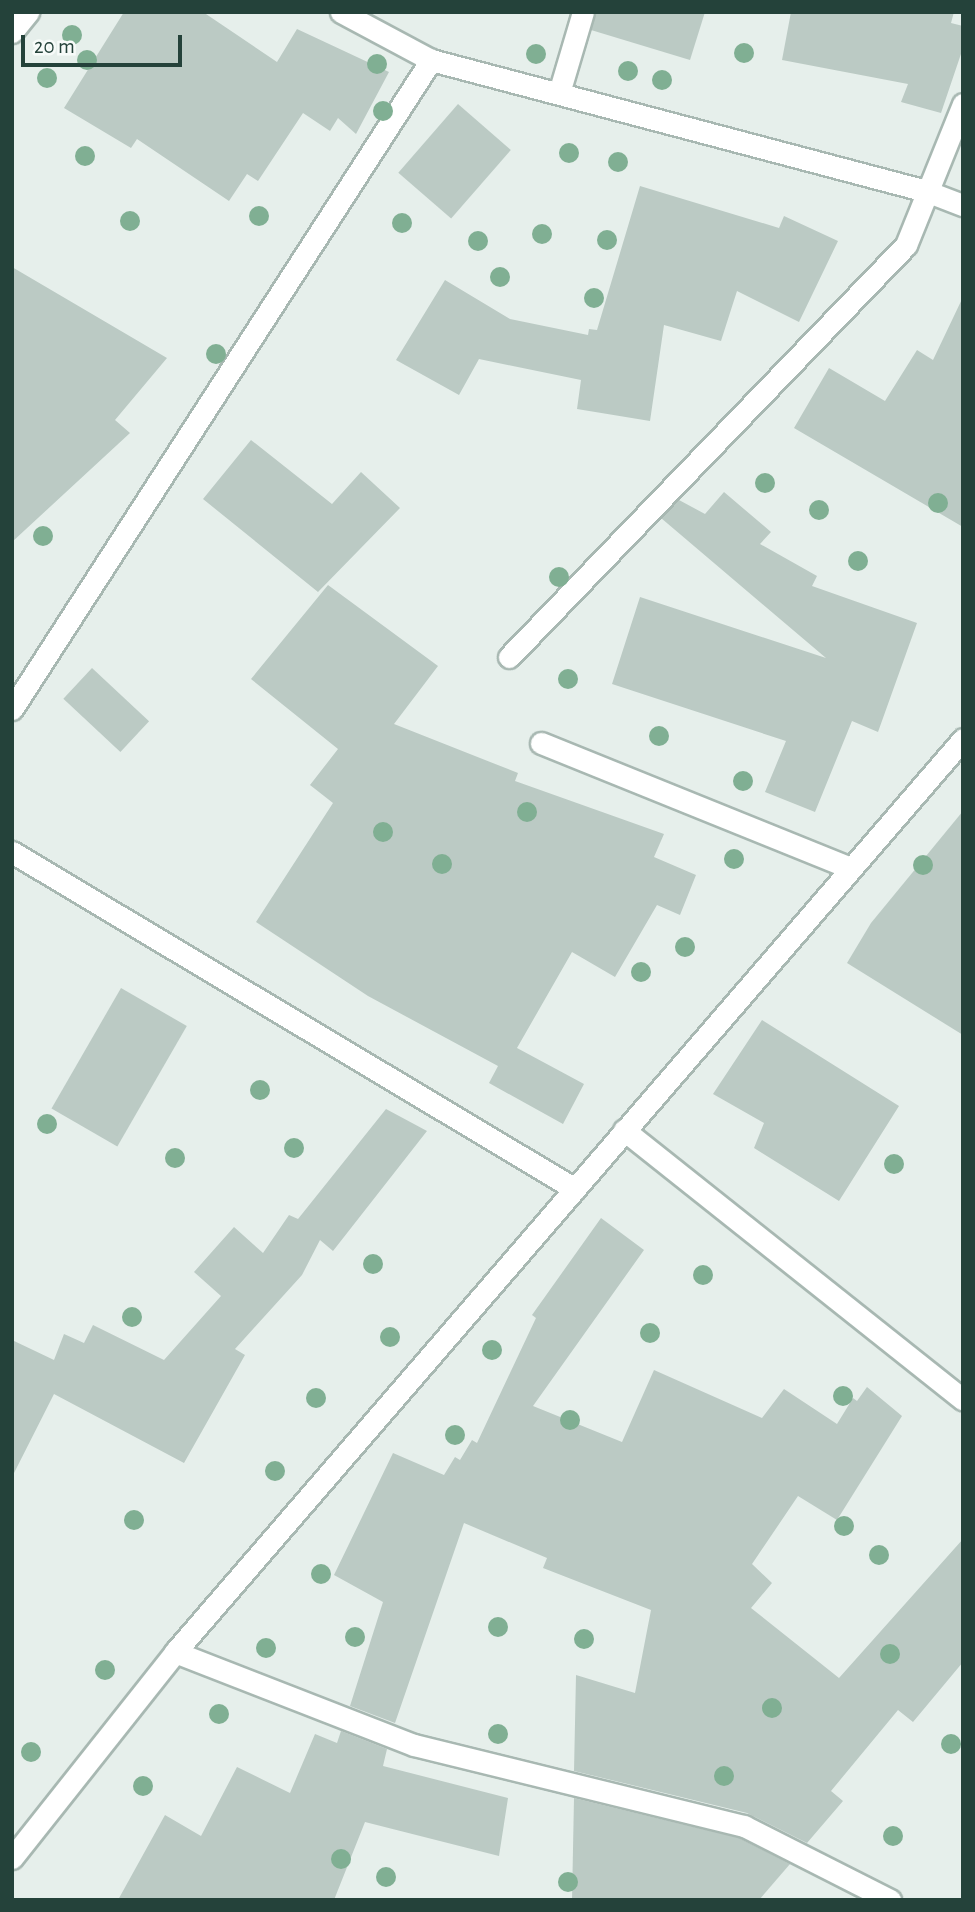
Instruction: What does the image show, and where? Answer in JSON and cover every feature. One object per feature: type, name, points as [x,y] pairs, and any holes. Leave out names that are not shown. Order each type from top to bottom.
[{"type":"street","points":[[12,32],[28,12]]},
{"type":"street","points":[[341,12],[430,60],[926,191],[963,205]]},
{"type":"street","points":[[559,93],[583,12]]},
{"type":"street","points":[[12,709],[430,60]]},
{"type":"street","points":[[509,657],[906,245],[963,104]]},
{"type":"street","points":[[12,1858],[175,1652],[963,739]]},
{"type":"street","points":[[541,743],[851,869]]},
{"type":"street","points":[[12,852],[575,1189]]},
{"type":"street","points":[[624,1130],[963,1400]]},
{"type":"street","points":[[175,1652],[414,1745],[744,1826],[890,1900]]},
{"type":"building","points":[[124,12],[203,12],[277,62],[297,29],[389,72],[356,134],[338,118],[330,131],[303,113],[258,181],[247,174],[229,201],[137,139],[131,148],[64,108]]},
{"type":"building","points":[[596,12],[705,12],[690,60],[591,30]]},
{"type":"building","points":[[791,12],[954,12],[951,23],[963,26],[963,48],[941,113],[901,102],[908,84],[782,60]]},
{"type":"building","points":[[458,104],[511,150],[451,219],[398,173]]},
{"type":"building","points":[[640,186],[779,228],[784,216],[838,241],[799,322],[737,291],[721,341],[664,325],[650,421],[577,409],[581,380],[479,359],[459,395],[396,360],[445,280],[510,319],[588,335],[589,329],[597,330]]},
{"type":"building","points":[[12,267],[167,358],[115,420],[130,433],[12,542]]},
{"type":"building","points":[[963,297],[963,527],[794,428],[829,368],[885,401],[917,350],[933,360]]},
{"type":"building","points":[[251,440],[332,504],[361,472],[400,508],[318,592],[203,499]]},
{"type":"building","points":[[724,492],[771,532],[760,544],[817,576],[812,586],[917,623],[878,732],[852,721],[815,812],[765,792],[786,741],[612,684],[640,597],[826,658],[661,518],[679,500],[705,514]]},
{"type":"building","points":[[328,585],[438,666],[394,724],[518,773],[515,781],[664,834],[654,857],[696,875],[680,915],[657,905],[615,977],[572,952],[517,1048],[584,1084],[563,1124],[489,1083],[498,1066],[368,996],[256,922],[333,803],[310,785],[338,749],[251,679]]},
{"type":"building","points":[[92,668],[149,721],[120,752],[63,699]]},
{"type":"building","points":[[963,811],[963,1035],[847,963],[871,923]]},
{"type":"building","points":[[121,988],[187,1026],[117,1146],[52,1108]]},
{"type":"building","points":[[762,1020],[899,1106],[839,1201],[754,1148],[764,1123],[713,1094]]},
{"type":"building","points":[[386,1109],[427,1131],[333,1251],[320,1240],[302,1275],[235,1349],[245,1355],[184,1463],[54,1394],[12,1477],[12,1340],[54,1360],[64,1334],[84,1343],[93,1325],[164,1360],[221,1296],[194,1272],[234,1227],[263,1253],[289,1215],[298,1219]]},
{"type":"building","points":[[601,1218],[644,1250],[533,1406],[622,1442],[654,1370],[762,1418],[784,1389],[837,1424],[853,1398],[857,1401],[867,1387],[902,1416],[837,1520],[798,1496],[752,1564],[772,1583],[751,1608],[839,1678],[963,1539],[963,1662],[913,1722],[898,1710],[831,1791],[843,1801],[807,1843],[747,1813],[574,1771],[576,1675],[635,1693],[651,1610],[543,1568],[547,1558],[464,1523],[395,1723],[350,1706],[383,1602],[334,1575],[393,1453],[444,1475],[455,1457],[460,1460],[472,1440],[477,1443],[536,1318],[532,1315]]},
{"type":"building","points":[[341,1731],[387,1749],[383,1766],[508,1798],[499,1856],[365,1822],[334,1900],[118,1900],[165,1815],[201,1836],[237,1767],[290,1793],[315,1734],[337,1743]]},
{"type":"building","points":[[574,1798],[739,1838],[790,1864],[759,1900],[572,1900]]}]
